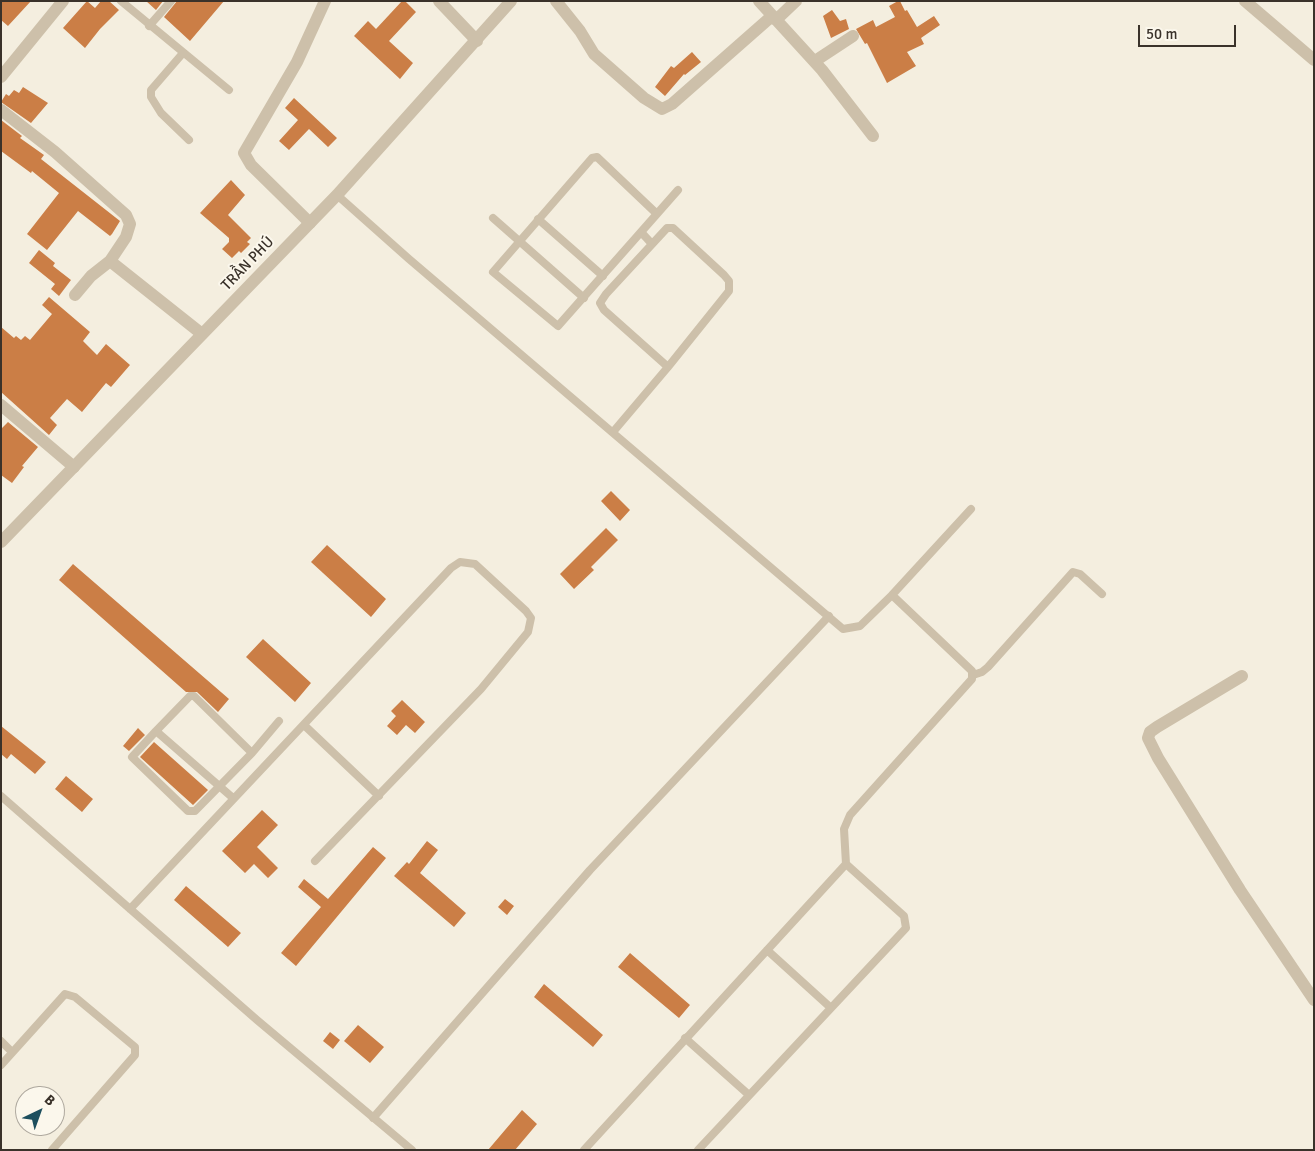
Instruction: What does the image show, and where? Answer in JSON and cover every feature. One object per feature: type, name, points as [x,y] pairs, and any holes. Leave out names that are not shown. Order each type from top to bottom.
[{"type":"street","points":[[1,77],[63,1]]},
{"type":"street","points":[[310,223],[251,165],[244,153],[297,62],[325,1]]},
{"type":"street","points":[[439,1],[477,41]]},
{"type":"street","name":"TRẦN PHÚ","points":[[1,542],[337,195],[511,1]]},
{"type":"street","points":[[556,1],[580,31],[594,54],[644,98],[662,109],[672,104],[796,1]]},
{"type":"street","points":[[759,1],[814,61],[873,136]]},
{"type":"street","points":[[1245,1],[1314,60]]},
{"type":"street","points":[[814,61],[853,36]]},
{"type":"street","points":[[1,110],[55,152],[126,215],[130,224],[126,237],[110,261],[91,276],[75,295]]},
{"type":"street","points":[[110,261],[202,334]]},
{"type":"street","points":[[1,405],[74,466]]},
{"type":"street","points":[[1242,676],[1157,727],[1150,732],[1148,738],[1158,758],[1240,890],[1314,1000]]},
{"type":"lane","points":[[121,1],[228,90]]},
{"type":"lane","points":[[149,26],[171,1]]},
{"type":"lane","points":[[183,53],[151,90],[151,97],[161,113],[189,140]]},
{"type":"lane","points":[[657,214],[597,157],[592,158],[493,272],[495,276],[554,326],[562,324],[678,190]]},
{"type":"lane","points":[[337,195],[409,259],[843,629],[860,626],[892,595],[971,509]]},
{"type":"lane","points":[[493,218],[584,298]]},
{"type":"lane","points":[[538,219],[603,276]]},
{"type":"lane","points":[[613,432],[668,368],[729,291],[730,286],[724,275],[673,228],[667,228],[600,303],[604,310],[668,368]]},
{"type":"lane","points":[[641,232],[652,244]]},
{"type":"lane","points":[[616,260],[628,271]]},
{"type":"lane","points":[[592,288],[603,298]]},
{"type":"lane","points":[[130,909],[451,568],[460,562],[475,564],[526,611],[531,618],[528,632],[520,645],[481,689],[380,796],[315,861]]},
{"type":"lane","points":[[698,1150],[906,928],[904,916],[846,864],[844,844],[846,821],[973,676],[988,667],[1073,572],[1080,574],[1102,594]]},
{"type":"lane","points":[[892,595],[970,668],[973,676]]},
{"type":"lane","points":[[373,1118],[590,870],[828,616]]},
{"type":"lane","points":[[252,753],[194,696],[190,696],[132,757],[188,811],[195,811],[252,753],[279,720]]},
{"type":"lane","points":[[304,725],[380,796]]},
{"type":"lane","points":[[156,730],[234,798]]},
{"type":"lane","points":[[1,796],[412,1150]]},
{"type":"lane","points":[[584,1150],[846,864]]},
{"type":"lane","points":[[767,950],[831,1008]]},
{"type":"lane","points":[[1,1065],[60,996],[70,994],[135,1047],[135,1055],[52,1150]]},
{"type":"lane","points":[[685,1038],[748,1095]]},
{"type":"lane","points":[[1,1042],[12,1052]]},
{"type":"building","points":[[1,1],[31,1],[8,26],[1,20]]},
{"type":"building","points":[[87,1],[95,8],[101,1],[109,1],[119,10],[85,48],[63,28]]},
{"type":"building","points":[[146,1],[163,1],[156,10]]},
{"type":"building","points":[[177,1],[224,1],[190,41],[164,17]]},
{"type":"building","points":[[402,1],[405,1],[416,12],[389,41],[413,63],[400,79],[354,36],[368,21],[376,29]]},
{"type":"building","points":[[900,1],[905,11],[907,10],[917,27],[934,16],[940,25],[921,38],[924,44],[907,52],[916,66],[887,83],[867,43],[865,44],[856,29],[873,20],[876,27],[895,17],[889,6]]},
{"type":"building","points":[[832,10],[840,21],[846,19],[849,29],[831,38],[823,16]]},
{"type":"building","points":[[692,52],[701,62],[684,74],[665,96],[655,87],[671,66],[674,68]]},
{"type":"building","points":[[23,87],[48,103],[31,123],[1,102],[6,94],[9,96],[14,90],[19,93]]},
{"type":"building","points":[[294,98],[337,138],[328,147],[309,129],[289,150],[279,141],[298,120],[285,108]]},
{"type":"building","points":[[1,120],[22,136],[20,138],[44,155],[41,159],[120,221],[110,236],[78,211],[47,250],[27,234],[59,193],[32,171],[31,173],[1,151]]},
{"type":"building","points":[[231,180],[245,195],[228,215],[251,238],[247,242],[250,244],[241,253],[239,251],[232,258],[222,249],[229,242],[229,238],[200,213]]},
{"type":"building","points":[[39,250],[55,263],[53,266],[71,280],[59,296],[51,289],[55,284],[29,263]]},
{"type":"building","points":[[49,297],[90,332],[83,341],[97,355],[106,344],[130,365],[111,387],[106,383],[82,412],[67,399],[50,418],[57,425],[49,435],[1,392],[1,327],[14,338],[16,336],[21,340],[25,336],[30,340],[52,314],[42,305]]},
{"type":"building","points":[[8,422],[38,447],[22,466],[24,467],[12,483],[1,475],[1,429]]},
{"type":"building","points":[[611,491],[630,510],[620,521],[601,501]]},
{"type":"building","points":[[606,528],[618,540],[591,567],[594,570],[574,589],[560,574]]},
{"type":"building","points":[[327,545],[386,599],[371,617],[311,562]]},
{"type":"building","points":[[73,564],[229,699],[218,712],[197,692],[186,692],[59,580]]},
{"type":"building","points":[[263,639],[311,683],[295,702],[246,657]]},
{"type":"building","points":[[402,700],[425,722],[415,733],[406,725],[397,735],[387,726],[396,716],[391,711]]},
{"type":"building","points":[[1,726],[46,762],[35,774],[11,754],[7,759],[1,754]]},
{"type":"building","points":[[138,728],[145,735],[129,751],[123,746]]},
{"type":"building","points":[[154,742],[208,790],[193,805],[140,757]]},
{"type":"building","points":[[66,776],[93,799],[82,812],[55,789]]},
{"type":"building","points":[[262,810],[278,825],[257,847],[278,868],[268,878],[254,864],[245,873],[222,851]]},
{"type":"building","points":[[427,841],[438,850],[420,873],[466,913],[454,927],[394,876],[407,862],[409,864]]},
{"type":"building","points":[[373,847],[386,858],[296,966],[281,953],[321,907],[298,887],[304,879],[328,899]]},
{"type":"building","points":[[186,886],[241,933],[228,947],[174,900]]},
{"type":"building","points":[[505,899],[514,906],[507,915],[498,907]]},
{"type":"building","points":[[630,953],[690,1005],[679,1018],[618,967]]},
{"type":"building","points":[[544,984],[603,1035],[593,1047],[534,997]]},
{"type":"building","points":[[358,1025],[384,1047],[370,1063],[344,1041]]},
{"type":"building","points":[[330,1032],[340,1040],[333,1049],[323,1041]]},
{"type":"building","points":[[522,1110],[537,1124],[515,1150],[488,1150]]}]
